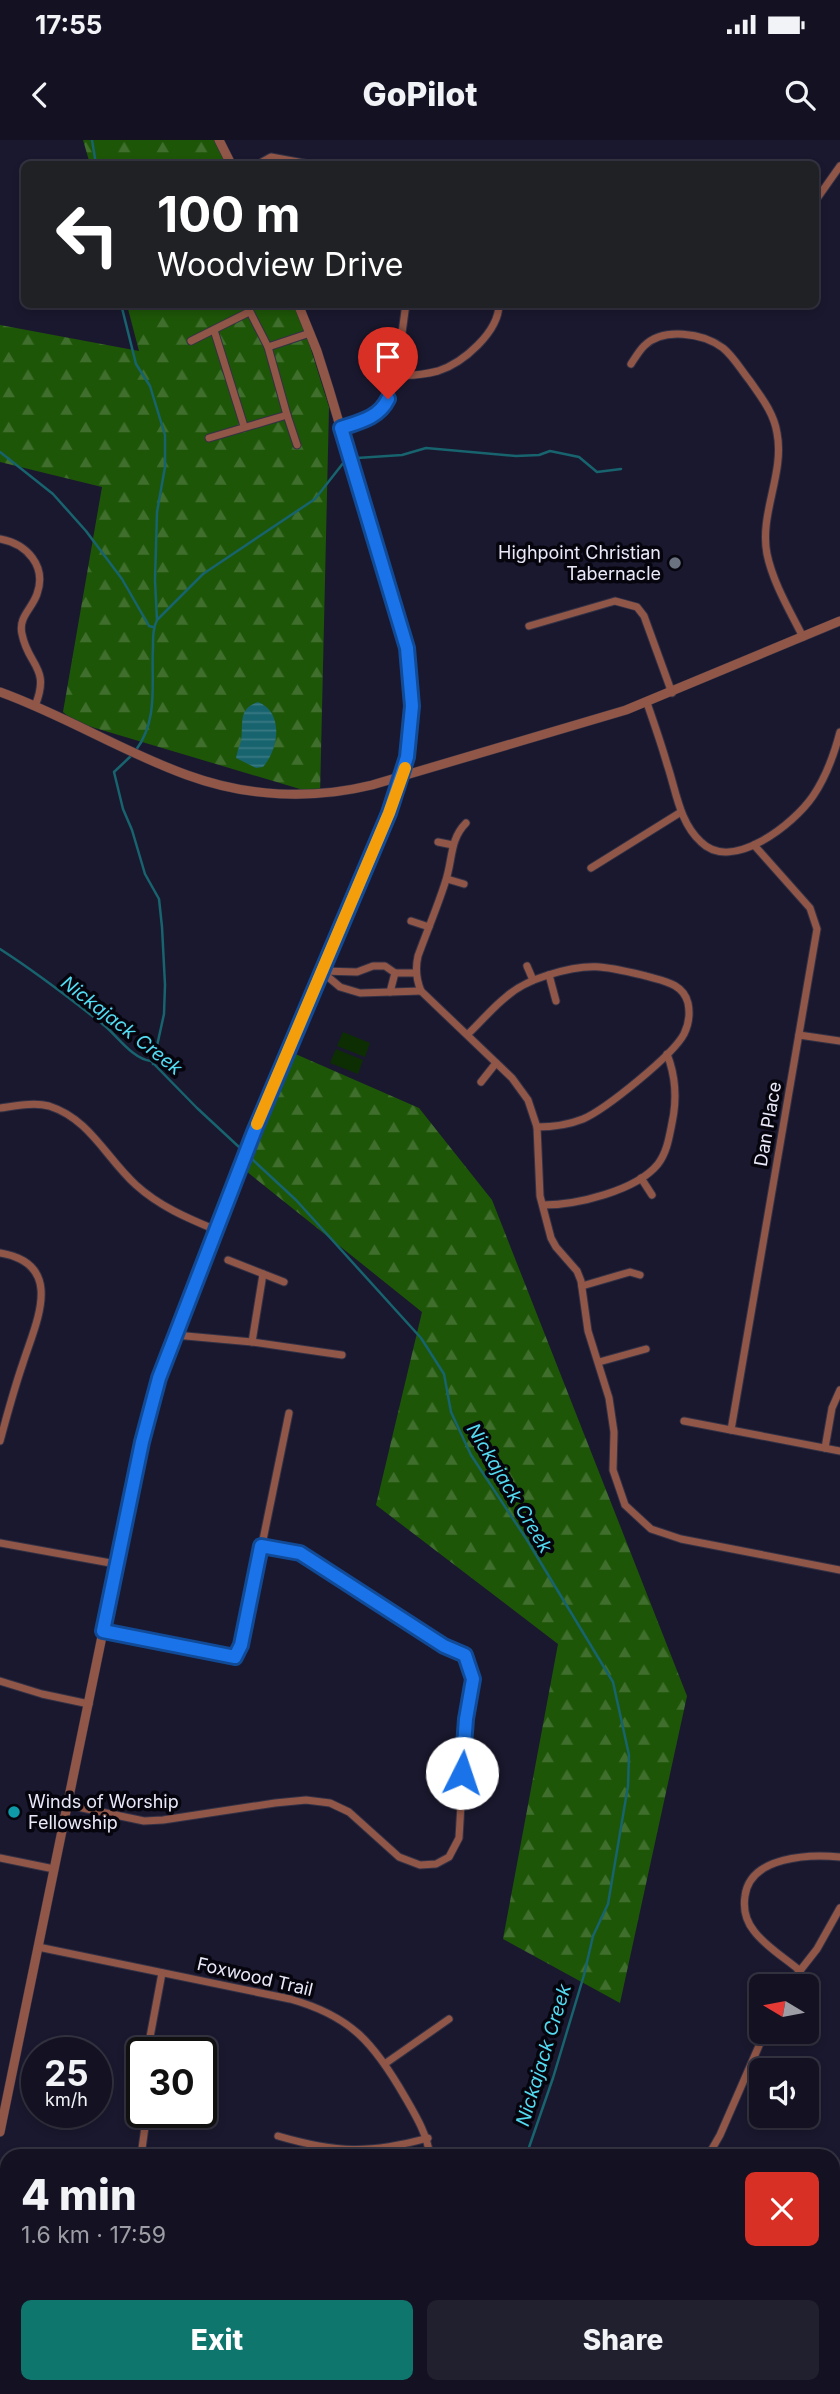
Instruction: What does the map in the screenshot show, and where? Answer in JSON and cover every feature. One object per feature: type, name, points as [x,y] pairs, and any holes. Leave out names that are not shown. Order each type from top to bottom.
[{"type":"street","points":[[219,140],[230,161]]},
{"type":"street","points":[[264,161],[271,157],[293,161]]},
{"type":"street","points":[[819,196],[840,166]]},
{"type":"street","points":[[191,341],[215,330],[247,308],[268,347],[297,445]]},
{"type":"street","points":[[0,2132],[151,1403],[254,1132],[389,813],[402,776],[410,739],[412,706],[409,661],[341,428],[300,308]]},
{"type":"street","points":[[341,428],[377,414],[388,399],[405,308]]},
{"type":"street","points":[[394,375],[423,374],[454,363],[492,329],[499,308]]},
{"type":"street","points":[[215,330],[244,426]]},
{"type":"street","points":[[268,347],[310,333]]},
{"type":"street","points":[[631,364],[645,345],[655,339],[678,334],[704,338],[714,342],[732,357],[760,395],[774,418],[779,442],[766,527],[767,552],[773,572],[803,637]]},
{"type":"street","points":[[209,438],[287,415]]},
{"type":"street","points":[[0,539],[24,548],[33,557],[38,568],[38,593],[22,622],[22,634],[40,675],[41,685],[34,706]]},
{"type":"street","points":[[529,626],[615,600],[637,607],[644,617],[672,693]]},
{"type":"street","points":[[0,692],[187,775],[216,784],[280,794],[311,794],[351,790],[604,718],[672,693],[840,621]]},
{"type":"street","points":[[647,703],[681,813],[700,842],[716,851],[733,851],[754,845],[778,831],[811,799],[833,757],[840,732]]},
{"type":"street","points":[[591,868],[681,813]]},
{"type":"street","points":[[467,823],[458,831],[453,845],[447,879],[418,956],[416,973],[421,991],[468,1034],[521,1089],[533,1112],[537,1127],[543,1205],[551,1238],[577,1271],[582,1286],[588,1331],[609,1398],[614,1432],[613,1471],[625,1505],[651,1529],[681,1539],[840,1570]]},
{"type":"street","points":[[438,842],[453,845]]},
{"type":"street","name":"Dan Place","points":[[731,1430],[817,929],[810,908],[754,845]]},
{"type":"street","points":[[447,879],[464,884]]},
{"type":"street","points":[[411,921],[429,927]]},
{"type":"street","points":[[321,971],[357,972],[373,966],[385,966],[395,973],[416,973]]},
{"type":"street","points":[[527,966],[533,980]]},
{"type":"street","points":[[468,1034],[507,996],[533,980],[563,969],[596,966],[612,968],[677,986],[686,997],[688,1024],[680,1040],[660,1062],[593,1114],[567,1125],[537,1127]]},
{"type":"street","points":[[321,971],[340,987],[360,993],[421,991]]},
{"type":"street","points":[[390,992],[395,973]]},
{"type":"street","points":[[550,975],[556,1001]]},
{"type":"street","points":[[799,1035],[840,1041]]},
{"type":"street","points":[[543,1205],[588,1200],[641,1178],[651,1171],[664,1155],[674,1111],[674,1079],[667,1054]]},
{"type":"street","points":[[481,1082],[496,1063]]},
{"type":"street","points":[[0,1108],[47,1106],[67,1114],[86,1127],[114,1162],[149,1197],[216,1230]]},
{"type":"street","points":[[641,1178],[652,1195]]},
{"type":"street","points":[[0,1253],[18,1258],[32,1269],[41,1283],[43,1301],[0,1441]]},
{"type":"street","points":[[228,1260],[284,1282]]},
{"type":"street","points":[[582,1286],[630,1272],[640,1275]]},
{"type":"street","points":[[252,1342],[263,1274]]},
{"type":"street","points":[[175,1335],[252,1342],[342,1355]]},
{"type":"street","points":[[599,1362],[646,1349]]},
{"type":"street","points":[[825,1448],[832,1408],[840,1390]]},
{"type":"street","points":[[103,1631],[235,1657],[241,1645],[289,1413]]},
{"type":"street","points":[[684,1421],[840,1451]]},
{"type":"street","points":[[0,1543],[116,1564]]},
{"type":"street","points":[[68,1805],[144,1821],[163,1821],[275,1802],[306,1800],[330,1803],[349,1812],[399,1857],[420,1865],[436,1864],[449,1857],[459,1838],[466,1719],[473,1679],[465,1655],[444,1646],[300,1553],[261,1546]]},
{"type":"street","points":[[0,1681],[89,1704]]},
{"type":"street","points":[[800,1970],[755,1932],[744,1913],[745,1891],[751,1879],[776,1863],[816,1854],[840,1857]]},
{"type":"street","points":[[0,1858],[54,1869]]},
{"type":"street","points":[[797,1974],[817,1949],[840,1908]]},
{"type":"street","name":"Foxwood Trail","points":[[38,1947],[290,1999],[325,2010],[352,2027],[386,2063],[428,2138],[429,2149]]},
{"type":"street","points":[[150,2037],[162,1973]]},
{"type":"street","points":[[386,2063],[449,2019]]},
{"type":"street","points":[[712,2149],[760,2044]]},
{"type":"street","points":[[142,2149],[145,2128]]},
{"type":"street","points":[[278,2136],[337,2149]]},
{"type":"street","points":[[374,2149],[428,2138]]},
{"type":"shaded area","points":[[258,702],[272,714],[276,731],[273,751],[263,767],[256,768],[236,758],[244,713]]},
{"type":"shaded area","points":[[343,1032],[370,1043],[365,1057],[337,1046]]},
{"type":"shaded area","points":[[336,1049],[363,1060],[358,1074],[330,1063]]},
{"type":"green space","points":[[83,140],[223,140],[233,161],[89,161]]},
{"type":"green space","points":[[128,308],[298,308],[329,407],[320,795],[75,722],[63,712],[102,487],[0,462],[0,325],[139,351]]},
{"type":"green space","points":[[284,1049],[419,1108],[492,1200],[687,1696],[620,2003],[503,1939],[558,1644],[376,1505],[422,1312],[241,1167]]},
{"type":"waterway","points":[[92,140],[96,161]]},
{"type":"waterway","points":[[122,308],[136,364],[150,386],[165,435],[165,467],[157,512],[157,620]]},
{"type":"waterway","points":[[357,458],[402,455],[426,448],[516,456],[539,455],[550,451],[579,457],[597,472],[621,469]]},
{"type":"waterway","points":[[0,452],[53,494],[86,531],[122,579],[149,626],[153,627]]},
{"type":"waterway","points":[[136,750],[148,726],[151,713],[153,636],[157,620],[203,574],[315,499],[344,462]]},
{"type":"waterway","points":[[132,755],[114,772],[123,809],[145,874],[159,899],[165,985],[164,1014],[153,1064]]},
{"type":"waterway","name":"Nickajack Creek","points":[[0,949],[105,1026],[132,1052],[151,1061],[296,1200],[421,1338],[444,1374],[451,1412],[471,1455],[527,1540],[613,1682],[629,1755],[628,1786],[608,1904],[593,1936],[553,2078],[528,2149]]},
{"type":"slow traffic","points":[[257,1124],[389,813],[405,768]]},
{"type":"place","name":"Highpoint Christian Tabernacle","points":[[675,563]]},
{"type":"place","name":"Winds of Worship Fellowship","points":[[14,1812]]},
{"type":"route","points":[[388,399],[377,414],[341,428],[407,648],[412,706],[407,757],[389,813],[254,1132],[159,1378],[142,1442],[103,1631],[235,1657],[240,1652],[261,1546],[300,1553],[444,1646],[465,1655],[473,1679],[466,1719],[462,1773]]}]
